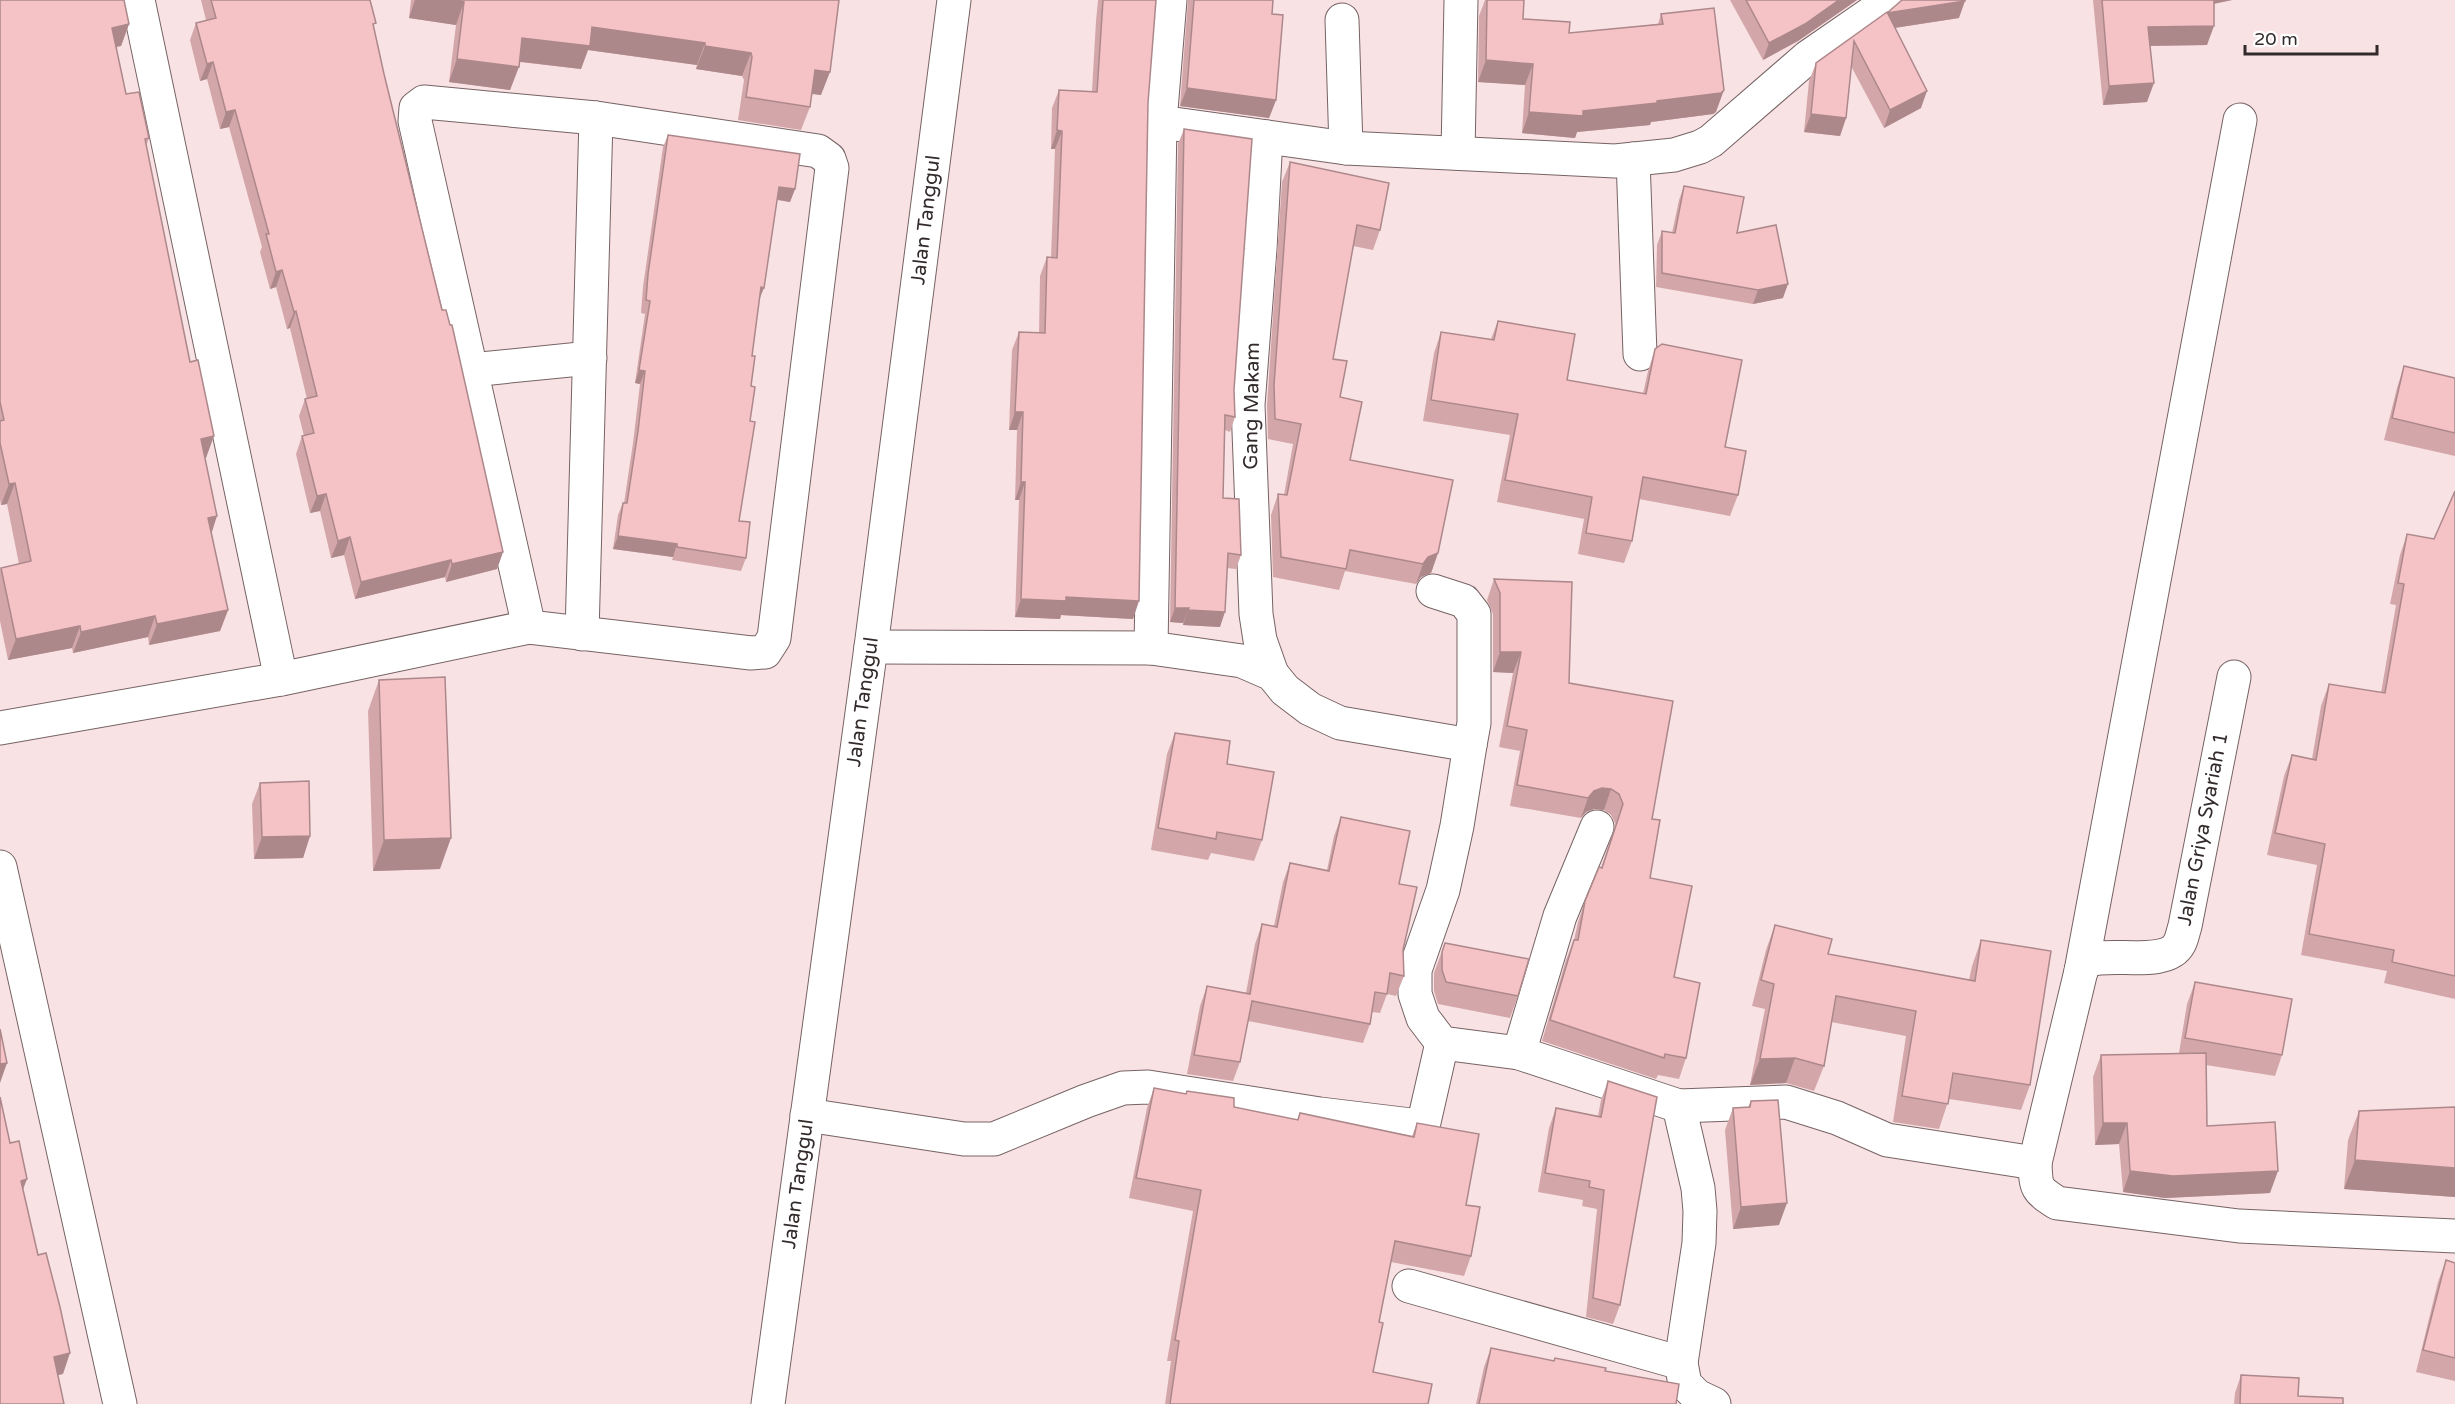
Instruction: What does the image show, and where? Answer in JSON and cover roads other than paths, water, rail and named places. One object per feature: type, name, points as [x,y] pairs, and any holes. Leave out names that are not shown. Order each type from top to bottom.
[{"type":"street","points":[[138,0],[281,678]]},
{"type":"street","name":"Jalan Tanggul","points":[[768,1404],[871,647],[954,0]]},
{"type":"street","points":[[1151,648],[1160,122],[1170,0]]},
{"type":"street","points":[[1458,153],[1461,0]]},
{"type":"street","points":[[1160,122],[1346,148],[1615,161],[1674,155],[1711,141],[1808,57],[1879,8],[1887,0]]},
{"type":"street","points":[[1342,20],[1346,148]]},
{"type":"street","points":[[0,728],[281,678],[530,627],[752,654],[765,652],[774,638],[832,168],[829,159],[818,151],[596,118],[424,102],[416,108],[415,121],[530,627]]},
{"type":"street","points":[[582,634],[596,118]]},
{"type":"street","points":[[2240,120],[2081,971],[2035,1163],[2035,1184],[2057,1203],[2239,1226],[2455,1236]]},
{"type":"street","name":"Gang Makam","points":[[1266,137],[1248,405],[1256,614],[1260,640],[1272,674]]},
{"type":"street","points":[[1633,159],[1640,354]]},
{"type":"street","points":[[471,370],[590,358]]},
{"type":"street","points":[[1433,591],[1464,601],[1474,614],[1474,723],[1457,826],[1443,890],[1415,970],[1414,994],[1423,1018],[1442,1043],[1519,1053],[1679,1106],[1785,1102],[1837,1118],[1887,1140],[2035,1163]]},
{"type":"street","points":[[871,647],[1151,648],[1242,661],[1272,674],[1285,690],[1310,709],[1340,723],[1470,745]]},
{"type":"street","name":"Jalan Griya Syariah 1","points":[[2081,971],[2086,961],[2096,957],[2153,958],[2169,954],[2178,946],[2185,926],[2234,677]]},
{"type":"street","points":[[1519,1053],[1560,916],[1597,827]]},
{"type":"street","points":[[0,867],[120,1404]]},
{"type":"street","points":[[807,1115],[964,1139],[994,1139],[1086,1101],[1123,1089],[1148,1087],[1320,1114],[1419,1126],[1424,1122],[1442,1043]]},
{"type":"street","points":[[1679,1106],[1701,1211],[1699,1244],[1681,1363],[1685,1384],[1697,1396],[1714,1404]]},
{"type":"street","points":[[1409,1286],[1681,1363]]}]
